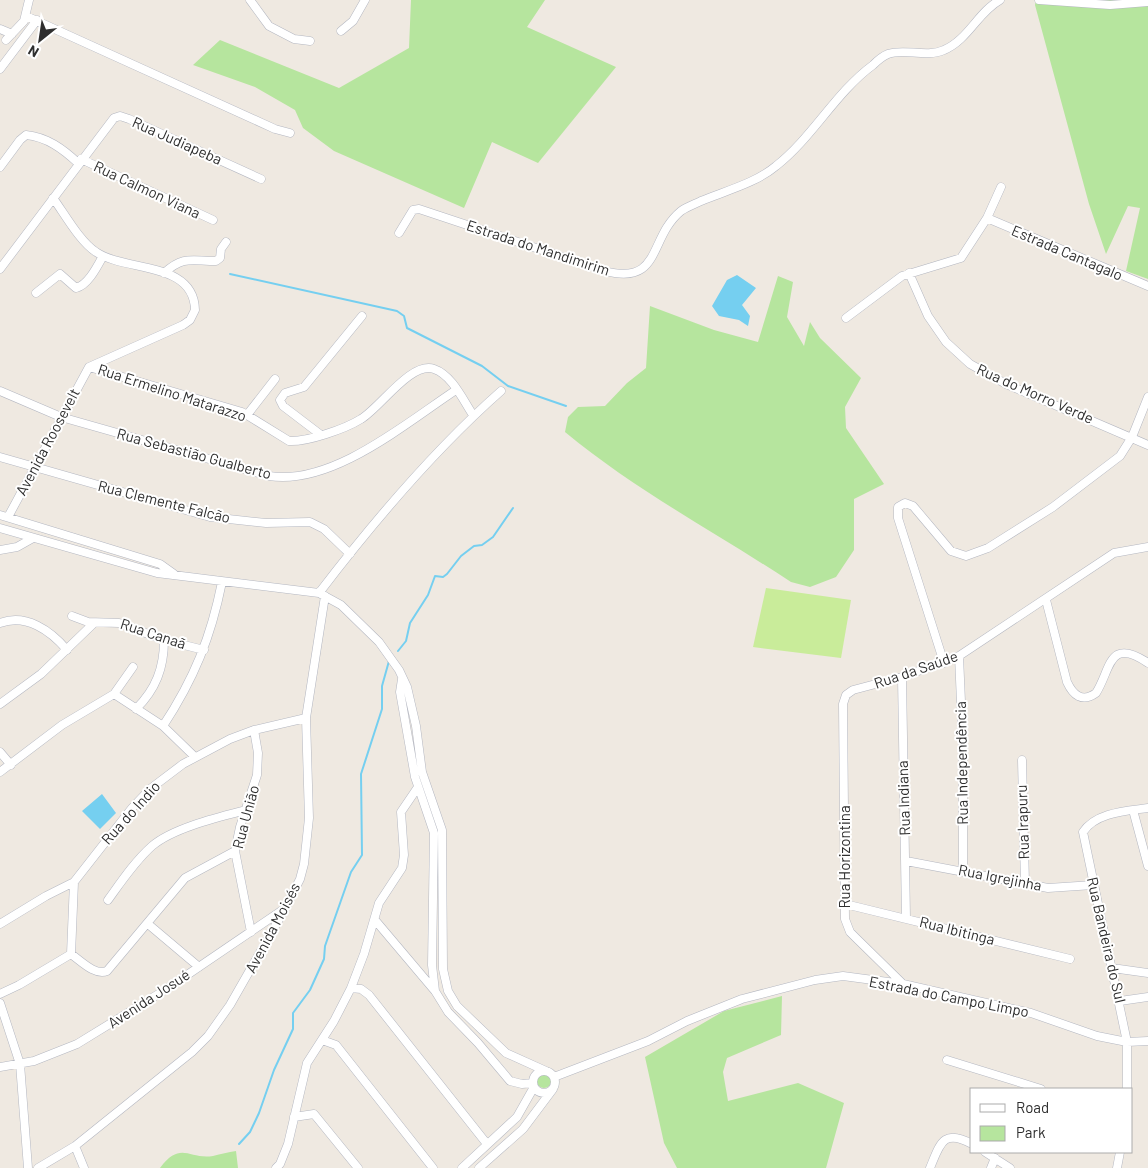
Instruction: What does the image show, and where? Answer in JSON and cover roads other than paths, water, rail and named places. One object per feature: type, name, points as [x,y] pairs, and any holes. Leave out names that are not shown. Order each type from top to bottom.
[{"type":"street","points":[[3,39],[12,34],[26,16],[28,0]]},
{"type":"street","points":[[341,31],[353,21],[365,0]]},
{"type":"street","name":"Estrada do Mandimirim","points":[[399,233],[413,210],[419,209],[605,272],[625,275],[637,274],[645,267],[666,231],[680,212],[759,177],[777,166],[817,126],[851,83],[871,66],[888,54],[933,54],[946,49],[959,40],[993,4],[1000,0]]},
{"type":"street","points":[[1039,0],[1110,5],[1148,2]]},
{"type":"street","points":[[253,1],[269,26],[294,39],[310,41]]},
{"type":"street","points":[[26,16],[275,129],[290,132]]},
{"type":"street","points":[[0,69],[37,20]]},
{"type":"street","points":[[0,29],[12,34]]},
{"type":"street","points":[[3,39],[18,46]]},
{"type":"street","name":"Rua Judiapeba","points":[[80,161],[107,125],[114,118],[120,116],[260,179]]},
{"type":"street","name":"Rua Calmon Viana","points":[[0,167],[20,140],[26,135],[54,144],[80,161],[213,220]]},
{"type":"street","points":[[0,269],[80,161]]},
{"type":"street","points":[[846,318],[864,306],[895,280],[909,273],[961,258],[987,218],[1001,187]]},
{"type":"street","points":[[52,198],[94,251],[103,256],[164,273],[186,284],[190,290],[195,310],[190,320],[88,367]]},
{"type":"street","name":"Estrada Cantagalo","points":[[987,218],[1148,286]]},
{"type":"street","points":[[164,273],[177,262],[183,260],[216,261],[220,258],[221,249],[226,242]]},
{"type":"street","points":[[36,293],[60,274],[76,288],[80,287],[93,272],[103,256]]},
{"type":"street","name":"Rua do Morro Verde","points":[[909,273],[933,324],[946,342],[970,364],[1006,384],[1132,436],[1148,445]]},
{"type":"street","points":[[321,435],[285,408],[280,400],[285,393],[304,387],[362,316]]},
{"type":"street","name":"Rua Ermelino Matarazzo","points":[[88,367],[247,415],[266,429],[289,441],[321,435],[364,418],[408,377],[421,368],[436,370],[443,374],[473,415]]},
{"type":"street","name":"Avenida Roosevelt","points":[[8,517],[88,367]]},
{"type":"street","points":[[247,415],[274,379]]},
{"type":"street","name":"Rua Sebastião Gualberto","points":[[0,391],[60,417],[269,476],[284,478],[317,470],[366,452],[456,390]]},
{"type":"street","points":[[322,595],[350,554],[432,457],[473,415],[500,391]]},
{"type":"street","points":[[944,663],[898,518],[898,507],[905,503],[913,506],[951,551],[966,556],[988,548],[1053,507],[1120,456],[1132,436],[1148,397]]},
{"type":"street","name":"Rua Clemente Falcão","points":[[0,457],[210,517],[266,523],[310,522],[324,529],[350,554]]},
{"type":"street","points":[[0,515],[160,564],[174,574]]},
{"type":"street","points":[[0,528],[158,573],[322,595],[341,605],[379,642],[395,663],[407,687],[412,704],[422,772],[442,830],[443,969],[448,991],[457,1006],[506,1053],[546,1071],[554,1078],[553,1089],[523,1129],[479,1168]]},
{"type":"street","points":[[0,550],[17,547],[33,538]]},
{"type":"street","name":"Rua da Saúde","points":[[843,708],[846,695],[853,690],[902,677],[959,656],[1046,600],[1114,553],[1148,547]]},
{"type":"street","points":[[163,726],[182,696],[204,650],[214,620],[222,582]]},
{"type":"street","name":"Avenida Moisés","points":[[38,1168],[75,1146],[192,1052],[208,1036],[230,1006],[300,879],[307,840],[309,778],[306,718],[322,595]]},
{"type":"street","points":[[1046,600],[1067,682],[1071,691],[1080,698],[1091,697],[1096,693],[1107,664],[1117,655],[1131,654],[1148,663]]},
{"type":"street","name":"Rua Canaã","points":[[72,616],[94,623],[119,623],[164,640],[204,650]]},
{"type":"street","points":[[1,622],[22,621],[35,624],[53,636],[67,650]]},
{"type":"street","points":[[0,704],[67,650],[94,623]]},
{"type":"street","points":[[136,709],[152,691],[157,681],[163,663],[164,640]]},
{"type":"street","name":"Rua Independência","points":[[959,656],[963,748],[963,871]]},
{"type":"street","points":[[0,772],[62,725],[114,694],[133,666]]},
{"type":"street","name":"Rua Indiana","points":[[902,677],[906,918]]},
{"type":"street","points":[[402,679],[400,692],[418,788],[434,833],[432,966],[435,991]]},
{"type":"street","points":[[114,694],[163,726],[195,757]]},
{"type":"street","name":"Rua Horizontina","points":[[843,708],[845,919],[850,932],[902,984]]},
{"type":"street","name":"Rua do Indio","points":[[0,924],[46,896],[74,882],[112,832],[144,796],[167,775],[195,757],[254,730],[306,718]]},
{"type":"street","name":"Rua União","points":[[251,932],[235,851],[257,775],[258,763],[254,730]]},
{"type":"street","points":[[0,752],[11,765]]},
{"type":"street","name":"Rua Irapuru","points":[[1022,760],[1025,884]]},
{"type":"street","points":[[280,1167],[307,1063],[351,988],[381,900],[402,868],[404,855],[401,812],[418,788]]},
{"type":"street","points":[[1148,808],[1134,810],[1148,866]]},
{"type":"street","points":[[108,900],[157,842],[194,826],[246,810]]},
{"type":"street","name":"Rua Bandeira do Sul","points":[[1128,1088],[1127,1042],[1120,1001],[1083,837],[1086,828],[1094,822],[1115,814],[1134,810]]},
{"type":"street","points":[[71,954],[99,972],[108,971],[185,878],[235,851]]},
{"type":"street","name":"Rua Igrejinha","points":[[906,861],[1048,888],[1093,885]]},
{"type":"street","points":[[71,954],[74,882]]},
{"type":"street","name":"Rua Ibitinga","points":[[844,904],[1070,959]]},
{"type":"street","name":"Avenida Josué","points":[[0,1067],[20,1064],[55,1054],[77,1044],[199,967],[286,907]]},
{"type":"street","points":[[375,920],[435,991],[448,1012],[478,1043],[510,1081],[534,1085],[545,1093],[553,1089]]},
{"type":"street","points":[[148,924],[199,967]]},
{"type":"street","points":[[0,994],[71,954]]},
{"type":"street","points":[[1112,968],[1148,973]]},
{"type":"street","name":"Estrada do Campo Limpo","points":[[554,1078],[666,1034],[688,1021],[742,999],[774,990],[842,976],[902,984],[1031,1013],[1097,1036],[1127,1042],[1148,1042]]},
{"type":"street","points":[[351,988],[361,990],[369,995],[487,1144]]},
{"type":"street","points":[[1120,1001],[1148,997]]},
{"type":"street","points":[[0,1003],[20,1064],[28,1168]]},
{"type":"street","points":[[322,1040],[336,1045],[433,1168]]},
{"type":"street","points":[[947,1060],[1038,1088]]},
{"type":"street","points":[[462,1168],[473,1160],[487,1144],[521,1113],[534,1085],[536,1074],[546,1071]]},
{"type":"street","points":[[294,1117],[314,1114],[358,1168]]},
{"type":"street","points":[[930,1168],[939,1146],[945,1140],[955,1137],[970,1143]]},
{"type":"street","points":[[75,1146],[84,1168]]},
{"type":"street","points":[[986,1153],[1010,1168]]},
{"type":"street","points":[[1117,1168],[1120,1153]]},
{"type":"street","points":[[991,1168],[995,1158]]},
{"type":"water","points":[[737,275],[756,288],[742,305],[750,316],[748,326],[739,320],[719,316],[712,306],[727,280]]},
{"type":"water","points":[[102,794],[116,813],[100,829],[82,811]]},
{"type":"waterway","points":[[230,274],[397,311],[404,316],[407,328],[482,366],[508,386],[566,406]]},
{"type":"waterway","points":[[398,651],[406,641],[410,623],[428,595],[435,576],[443,577],[461,556],[474,546],[482,545],[493,537],[513,508]]},
{"type":"waterway","points":[[239,1144],[250,1132],[259,1113],[274,1070],[293,1029],[293,1013],[310,990],[324,959],[325,946],[351,872],[362,855],[361,774],[382,709],[382,686],[389,661]]}]
